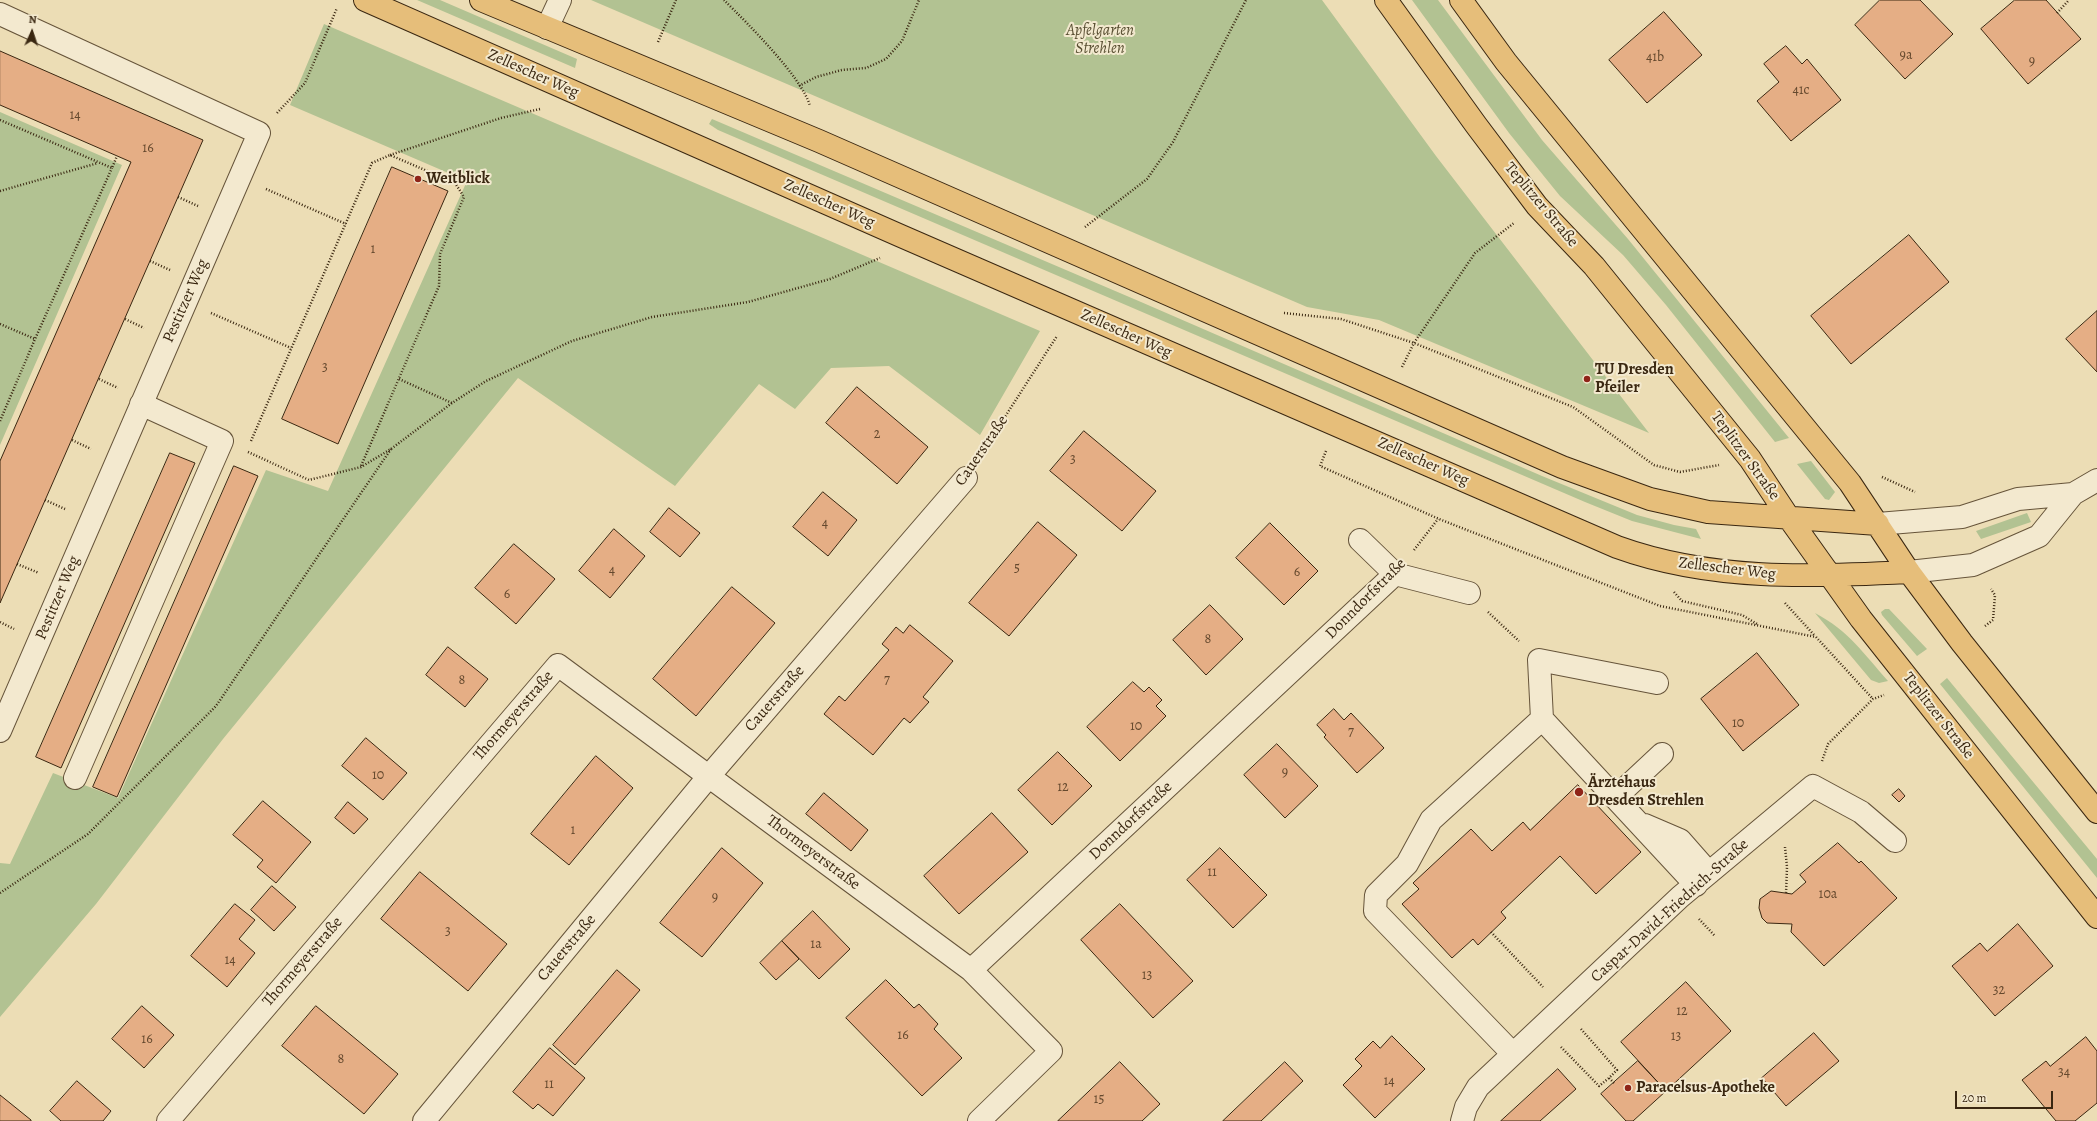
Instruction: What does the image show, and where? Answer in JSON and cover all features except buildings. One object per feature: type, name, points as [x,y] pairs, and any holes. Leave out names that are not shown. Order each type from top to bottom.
[{"type":"main road","name":"Zellescher Weg","points":[[365,0],[901,236],[1617,547],[1644,557],[1706,570],[1759,575],[1831,576],[1909,572]]},
{"type":"main road","points":[[481,0],[646,71],[819,141],[1562,467],[1650,499],[1708,512],[1878,524]]},
{"type":"main road","name":"Teplitzer Straße","points":[[1386,0],[1476,125],[1537,206],[1594,266],[1750,459],[1789,518],[1861,619],[2097,917]]},
{"type":"main road","points":[[1461,0],[1506,62],[1850,482],[1909,572],[1980,667],[2097,812]]},
{"type":"street","points":[[547,28],[560,0]]},
{"type":"street","points":[[0,14],[259,132]]},
{"type":"street","name":"Pestitzer Weg","points":[[0,731],[9,687],[141,404],[259,132]]},
{"type":"street","points":[[75,778],[222,441],[141,404]]},
{"type":"street","name":"Cauerstraße","points":[[424,1121],[709,776],[966,478]]},
{"type":"street","points":[[1909,572],[1974,565],[2039,536],[2073,494],[2097,480]]},
{"type":"street","points":[[1878,524],[1962,517],[2018,499],[2073,494]]},
{"type":"street","points":[[1360,540],[1395,574],[1469,593]]},
{"type":"street","name":"Donndorfstraße","points":[[971,970],[1395,574]]},
{"type":"street","points":[[1656,683],[1539,660],[1542,719],[1639,822],[1680,840],[1703,879]]},
{"type":"street","name":"Thormeyerstraße","points":[[168,1121],[558,665],[971,970]]},
{"type":"street","points":[[1513,1054],[1374,911],[1376,895],[1407,864],[1431,820],[1542,719]]},
{"type":"street","points":[[1616,797],[1662,754]]},
{"type":"street","points":[[1813,786],[1861,812],[1895,841]]},
{"type":"street","name":"Caspar-David-Friedrich-Straße","points":[[1462,1121],[1466,1107],[1478,1087],[1562,1007],[1703,879],[1813,786]]},
{"type":"street","points":[[971,970],[1051,1051],[979,1121]]},
{"type":"path","points":[[646,71],[676,0]]},
{"type":"path","points":[[724,0],[788,70],[808,99],[819,141]]},
{"type":"path","points":[[799,86],[816,77],[842,70],[866,68],[886,59],[902,41],[919,0]]},
{"type":"path","points":[[1069,252],[1077,233],[1147,178],[1173,142],[1246,0]]},
{"type":"path","points":[[2057,13],[2069,0]]},
{"type":"path","points":[[259,132],[305,83],[338,6]]},
{"type":"path","points":[[548,107],[501,118],[390,155],[372,163],[247,452],[309,480],[360,467],[391,449],[452,403],[486,382],[572,341],[652,317],[748,302],[830,279],[893,253],[901,236]]},
{"type":"path","points":[[0,120],[112,168]]},
{"type":"path","points":[[360,467],[439,286],[440,254],[464,197],[455,183],[390,155]]},
{"type":"path","points":[[0,421],[117,156]]},
{"type":"path","points":[[0,191],[99,162]]},
{"type":"path","points":[[240,177],[346,224]]},
{"type":"path","points":[[1390,392],[1414,343],[1475,253],[1537,206]]},
{"type":"path","points":[[185,302],[292,348]]},
{"type":"path","name":"Cauerstraße","points":[[966,478],[1061,331],[1056,303]]},
{"type":"path","points":[[1281,312],[1341,319],[1414,343],[1573,407],[1654,465],[1680,472]]},
{"type":"path","points":[[0,324],[35,339]]},
{"type":"path","points":[[399,379],[452,403]]},
{"type":"path","points":[[1337,425],[1320,466],[1439,519],[1660,606],[1816,637],[1873,699],[1828,744],[1813,786]]},
{"type":"path","points":[[0,893],[88,834],[216,706],[391,449]]},
{"type":"path","name":"Donndorfstraße","points":[[1395,574],[1439,519]]},
{"type":"path","points":[[1469,593],[1539,660]]},
{"type":"path","points":[[1786,894],[1787,867]]},
{"type":"path","points":[[1491,932],[1562,1007],[1617,1070],[1599,1086],[1542,1026]]},
{"type":"path","points":[[1609,1078],[1614,1083]]},
{"type":"green space","points":[[417,0],[440,0],[577,59],[575,68]]},
{"type":"green space","name":"Apfelgarten Strehlen","points":[[591,0],[1322,0],[1436,156],[1649,433],[1379,320],[1307,307]]},
{"type":"green space","points":[[1412,0],[1438,0],[1542,140],[1628,239],[1789,438],[1775,442],[1666,305],[1623,255],[1560,196],[1509,133]]},
{"type":"green space","points":[[324,24],[1040,331],[980,435],[889,366],[831,368],[795,409],[759,384],[675,486],[518,378],[223,739],[96,904],[0,1017],[0,863],[10,864],[53,773],[118,798],[266,470],[328,491],[467,181],[290,105]]},
{"type":"green space","points":[[0,112],[122,165],[0,445]]},
{"type":"green space","points":[[712,119],[1141,302],[1542,476],[1637,515],[1696,529],[1701,539],[1632,521],[1585,502],[718,130],[709,124]]},
{"type":"green space","points":[[1811,461],[1835,492],[1829,500],[1825,499],[1797,464]]},
{"type":"green space","points":[[2027,513],[2031,522],[1981,539],[1976,531]]},
{"type":"green space","points":[[1885,609],[1889,609],[1927,649],[1917,656],[1882,615],[1881,612]]},
{"type":"green space","points":[[1815,613],[1837,627],[1855,643],[1888,681],[1879,683],[1871,680]]},
{"type":"green space","points":[[1947,678],[2097,859],[2097,878],[1940,684]]},
{"type":"place","name":"Weitblick","points":[[418,179]]},
{"type":"place","name":"TU Dresden Pfeiler","points":[[1587,379]]},
{"type":"place","name":"Ärztehaus Dresden Strehlen","points":[[1579,792]]},
{"type":"place","name":"Paracelsus-Apotheke","points":[[1628,1088]]}]
